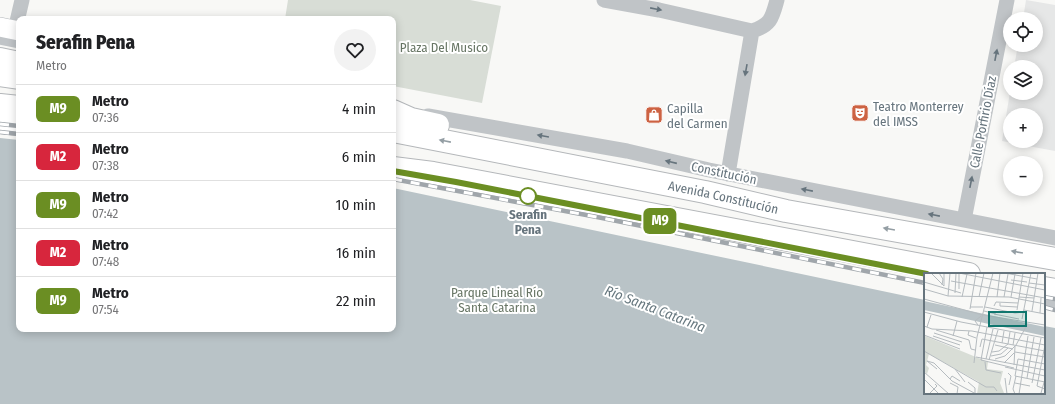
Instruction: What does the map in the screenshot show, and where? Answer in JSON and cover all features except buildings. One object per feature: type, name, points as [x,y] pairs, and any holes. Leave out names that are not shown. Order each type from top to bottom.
[{"type":"highway","points":[[0,105],[16,107]]},
{"type":"highway","points":[[396,112],[411,119],[526,144],[624,163],[708,184],[786,211]]},
{"type":"highway","points":[[0,122],[16,124]]},
{"type":"highway","name":"Avenida Constitución","points":[[396,132],[705,192],[786,211],[1055,259]]},
{"type":"highway","points":[[396,165],[433,173],[964,273]]},
{"type":"highway","points":[[396,168],[433,173]]},
{"type":"highway","points":[[1045,288],[1055,290]]},
{"type":"street","points":[[17,16],[22,0]]},
{"type":"street","points":[[604,0],[659,10],[752,31],[762,28],[768,24],[777,0]]},
{"type":"street","name":"Calle Porfirio Díaz","points":[[964,220],[1007,0]]},
{"type":"street","points":[[11,33],[16,18]]},
{"type":"street","points":[[728,174],[752,31]]},
{"type":"street","name":"Constitución","points":[[396,111],[628,151],[728,174],[1055,238]]},
{"type":"street","points":[[866,255],[902,270],[924,277]]},
{"type":"street","points":[[1045,299],[1055,302]]},
{"type":"shaded area","points":[[1026,0],[1055,5],[1055,151],[1039,148],[1043,148],[1043,108],[1007,108],[1009,100],[1043,100],[1043,60],[1015,60],[1017,52],[1043,52],[1043,12],[1024,12]]},
{"type":"green space","name":"Plaza Del Musico","points":[[288,0],[470,0],[501,6],[482,103],[396,87],[396,16],[285,16]]},
{"type":"water","name":"Río Santa Catarina","points":[[0,138],[16,140],[16,332],[396,332],[396,189],[924,300],[924,394],[1045,394],[1045,326],[1055,328],[1055,404],[0,404]]},
{"type":"railway","points":[[0,124],[16,126]]},
{"type":"railway","points":[[0,132],[16,134]]},
{"type":"railway","points":[[396,172],[924,273]]},
{"type":"railway","points":[[396,180],[597,217],[924,283]]},
{"type":"railway","points":[[1045,297],[1055,299]]},
{"type":"railway","points":[[1045,307],[1055,310]]},
{"type":"metro line","name":"M9","points":[[396,172],[749,238],[924,273]]},
{"type":"place","name":"Teatro Monterrey del IMSS","points":[[860,113]]},
{"type":"place","name":"Capilla del Carmen","points":[[654,115]]},
{"type":"place","name":"Serafin Pena","points":[[528,196]]},
{"type":"park label","name":"Parque Lineal Río Santa Catarina","points":[[497,300]]}]
